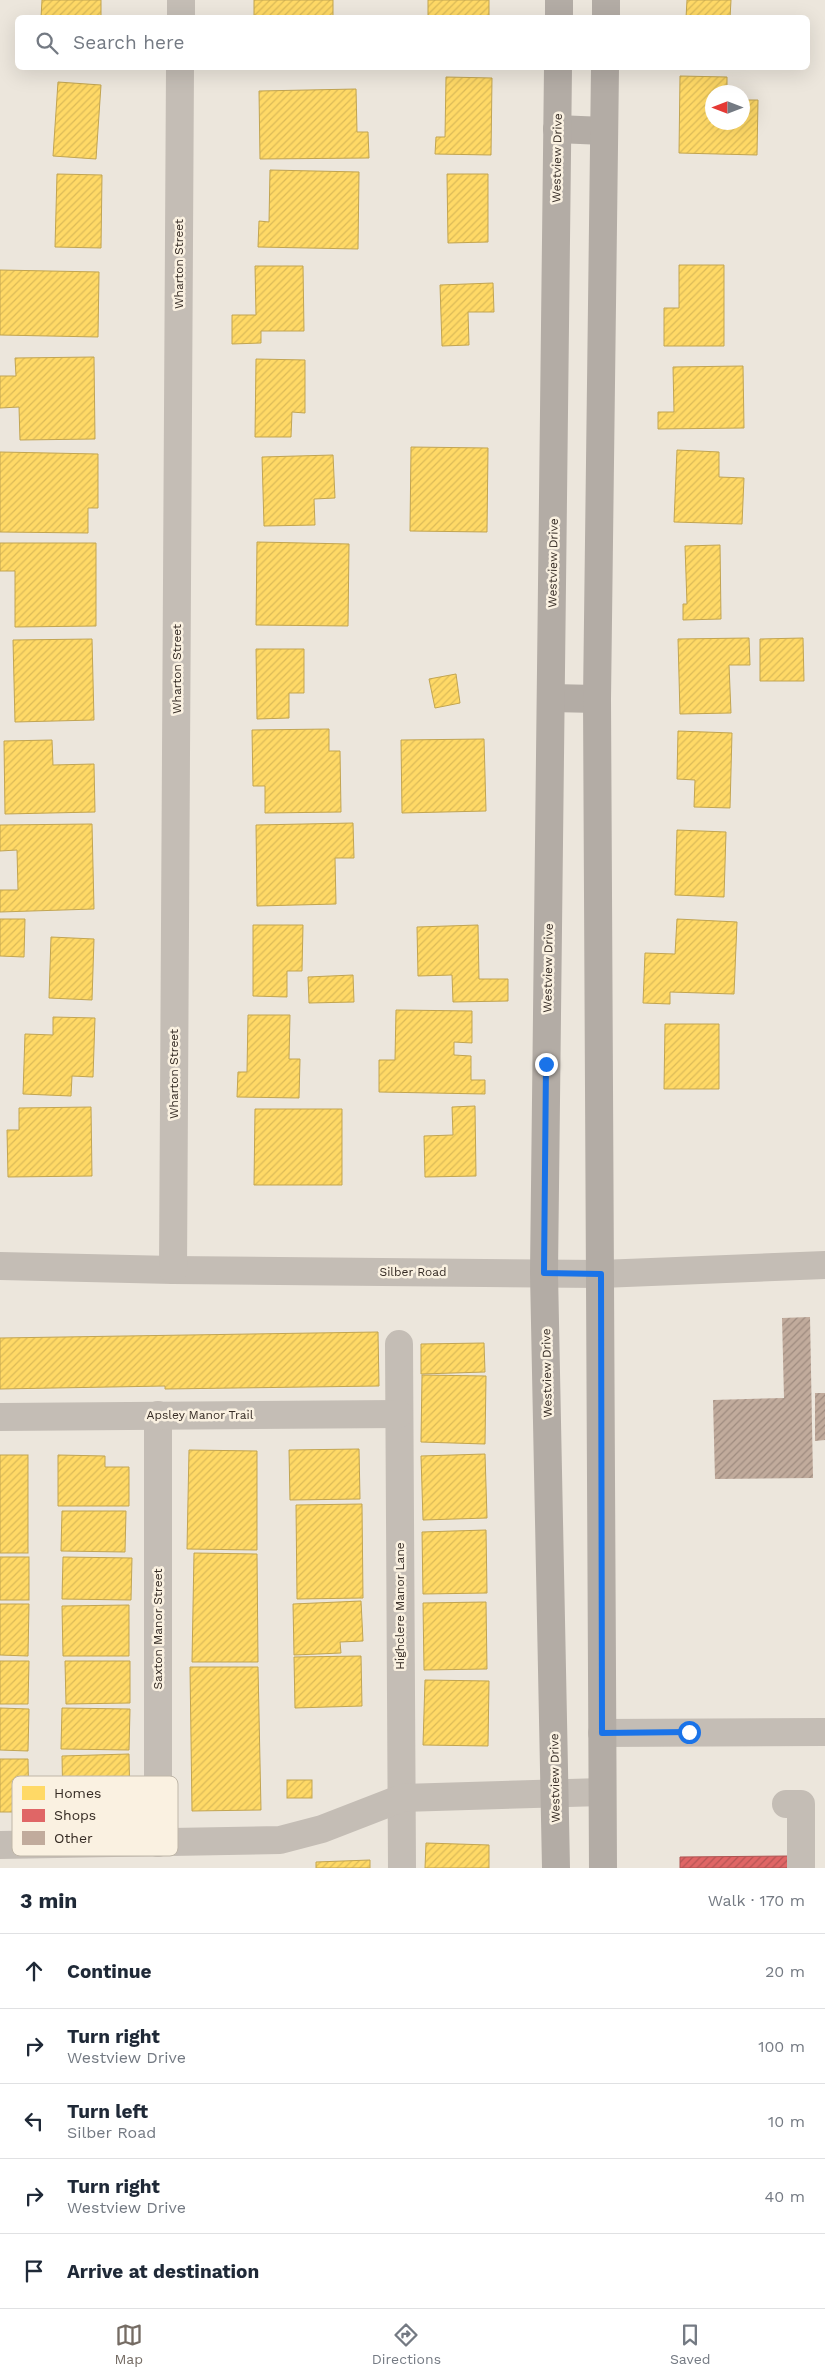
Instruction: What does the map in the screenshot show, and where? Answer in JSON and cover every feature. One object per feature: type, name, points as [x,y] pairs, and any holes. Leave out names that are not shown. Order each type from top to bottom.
[{"type":"main road","points":[[559,0],[559,15]]},
{"type":"main road","points":[[606,0],[606,15]]},
{"type":"main road","name":"Westview Drive","points":[[556,1868],[544,1273],[558,70]]},
{"type":"main road","points":[[603,1868],[597,699],[605,70]]},
{"type":"main road","points":[[558,129],[604,131]]},
{"type":"main road","points":[[551,698],[597,699]]},
{"type":"street","points":[[181,0],[181,15]]},
{"type":"street","name":"Wharton Street","points":[[173,1270],[180,70]]},
{"type":"street","name":"Silber Road","points":[[0,1266],[173,1270],[601,1274],[825,1265]]},
{"type":"street","name":"Highclere Manor Lane","points":[[398,1344],[402,1868]]},
{"type":"street","name":"Apsley Manor Trail","points":[[0,1417],[399,1414]]},
{"type":"street","name":"Saxton Manor Street","points":[[158,1415],[158,1776]]},
{"type":"street","points":[[602,1733],[825,1732]]},
{"type":"street","points":[[178,1843],[280,1840],[322,1828],[402,1798],[602,1792]]},
{"type":"street","points":[[786,1804],[801,1804],[801,1868]]},
{"type":"building: Homes","points":[[42,0],[101,0],[101,15],[41,15]]},
{"type":"building: Homes","points":[[254,0],[333,0],[333,15],[254,15]]},
{"type":"building: Homes","points":[[428,0],[489,0],[489,15],[428,15]]},
{"type":"building: Homes","points":[[687,0],[731,0],[730,15],[686,15]]},
{"type":"building: Homes","points":[[680,76],[727,77],[727,85],[705,85],[705,130],[750,130],[750,100],[758,100],[757,155],[679,153]]},
{"type":"building: Homes","points":[[446,77],[492,78],[491,155],[435,154],[436,137],[445,137]]},
{"type":"building: Homes","points":[[58,82],[101,85],[96,159],[53,156]]},
{"type":"building: Homes","points":[[356,89],[357,132],[368,132],[369,158],[260,159],[259,91]]},
{"type":"building: Homes","points":[[270,170],[359,172],[358,249],[258,247],[259,221],[269,222]]},
{"type":"building: Homes","points":[[57,174],[102,175],[101,248],[55,247]]},
{"type":"building: Homes","points":[[447,174],[488,174],[488,242],[448,243]]},
{"type":"building: Homes","points":[[679,265],[724,265],[724,346],[664,346],[664,308],[679,308]]},
{"type":"building: Homes","points":[[255,266],[303,266],[304,331],[261,331],[261,343],[232,344],[232,315],[256,315]]},
{"type":"building: Homes","points":[[0,270],[99,272],[98,337],[0,335]]},
{"type":"building: Homes","points":[[493,283],[494,312],[468,312],[469,345],[442,346],[440,285]]},
{"type":"building: Homes","points":[[94,357],[95,439],[20,440],[19,407],[0,408],[0,376],[16,376],[15,358]]},
{"type":"building: Homes","points":[[256,359],[305,360],[305,413],[292,412],[291,437],[255,437]]},
{"type":"building: Homes","points":[[743,366],[744,428],[658,429],[658,412],[674,412],[673,367]]},
{"type":"building: Homes","points":[[411,447],[488,448],[487,532],[410,531]]},
{"type":"building: Homes","points":[[677,450],[719,452],[719,477],[744,478],[742,524],[674,522]]},
{"type":"building: Homes","points":[[0,452],[98,454],[98,508],[88,508],[88,533],[0,532]]},
{"type":"building: Homes","points":[[333,455],[335,498],[314,499],[315,525],[264,526],[262,457]]},
{"type":"building: Homes","points":[[257,542],[349,544],[348,626],[256,625]]},
{"type":"building: Homes","points":[[0,543],[96,543],[96,626],[15,627],[15,571],[0,571]]},
{"type":"building: Homes","points":[[720,545],[721,619],[683,620],[683,604],[687,604],[685,546]]},
{"type":"building: Homes","points":[[749,638],[750,665],[729,665],[731,713],[680,714],[678,639]]},
{"type":"building: Homes","points":[[803,638],[804,681],[760,681],[760,639]]},
{"type":"building: Homes","points":[[92,639],[94,720],[15,722],[13,640]]},
{"type":"building: Homes","points":[[256,649],[304,649],[304,693],[289,693],[289,718],[257,719]]},
{"type":"building: Homes","points":[[456,674],[460,703],[435,708],[429,679]]},
{"type":"building: Homes","points":[[329,729],[329,751],[340,751],[341,812],[265,813],[265,786],[253,786],[252,730]]},
{"type":"building: Homes","points":[[678,731],[732,733],[730,808],[694,807],[695,780],[677,779]]},
{"type":"building: Homes","points":[[484,739],[486,811],[402,813],[401,740]]},
{"type":"building: Homes","points":[[52,740],[53,765],[94,764],[95,812],[5,814],[4,741]]},
{"type":"building: Homes","points":[[353,823],[354,858],[335,858],[336,904],[257,906],[256,825]]},
{"type":"building: Homes","points":[[92,824],[94,909],[0,912],[0,890],[18,890],[17,850],[0,851],[0,825]]},
{"type":"building: Homes","points":[[677,830],[726,832],[724,897],[675,895]]},
{"type":"building: Homes","points":[[0,919],[25,919],[24,957],[0,956]]},
{"type":"building: Homes","points":[[677,919],[737,922],[734,994],[670,992],[670,1004],[643,1003],[645,953],[675,954]]},
{"type":"building: Homes","points":[[253,925],[303,925],[302,971],[287,971],[287,997],[253,996]]},
{"type":"building: Homes","points":[[478,925],[479,979],[508,979],[508,1001],[453,1002],[452,975],[418,976],[417,927]]},
{"type":"building: Homes","points":[[51,937],[94,939],[92,1000],[49,998]]},
{"type":"building: Homes","points":[[353,975],[354,1002],[309,1003],[308,977]]},
{"type":"building: Homes","points":[[396,1010],[472,1011],[472,1043],[454,1042],[454,1055],[471,1056],[471,1080],[485,1080],[485,1094],[379,1092],[379,1060],[395,1060]]},
{"type":"building: Homes","points":[[248,1015],[290,1015],[289,1059],[300,1059],[299,1098],[237,1097],[238,1072],[247,1072]]},
{"type":"building: Homes","points":[[53,1017],[95,1018],[93,1077],[72,1076],[71,1096],[23,1094],[25,1034],[53,1035]]},
{"type":"building: Homes","points":[[665,1024],[719,1024],[719,1089],[664,1089]]},
{"type":"building: Homes","points":[[475,1106],[476,1176],[425,1177],[424,1136],[453,1135],[452,1107]]},
{"type":"building: Homes","points":[[91,1107],[92,1176],[8,1177],[7,1130],[19,1130],[19,1108]]},
{"type":"building: Homes","points":[[255,1109],[342,1109],[342,1185],[254,1185]]},
{"type":"building: Homes","points":[[378,1332],[379,1386],[165,1389],[165,1386],[0,1389],[0,1338]]},
{"type":"building: Homes","points":[[484,1343],[485,1372],[421,1374],[421,1344]]},
{"type":"building: Homes","points":[[422,1375],[486,1376],[485,1444],[421,1442]]},
{"type":"building: Homes","points":[[359,1449],[360,1499],[290,1500],[289,1450]]},
{"type":"building: Homes","points":[[189,1450],[257,1451],[257,1550],[187,1549]]},
{"type":"building: Homes","points":[[485,1454],[487,1518],[423,1520],[421,1456]]},
{"type":"building: Homes","points":[[0,1455],[28,1455],[28,1553],[0,1553]]},
{"type":"building: Homes","points":[[58,1455],[105,1456],[105,1467],[129,1467],[129,1506],[58,1506]]},
{"type":"building: Homes","points":[[362,1504],[363,1598],[297,1599],[296,1505]]},
{"type":"building: Homes","points":[[62,1511],[126,1511],[125,1552],[61,1551]]},
{"type":"building: Homes","points":[[486,1530],[487,1593],[423,1594],[422,1532]]},
{"type":"building: Homes","points":[[194,1553],[257,1554],[258,1662],[192,1662]]},
{"type":"building: Homes","points":[[0,1557],[29,1557],[29,1600],[0,1600]]},
{"type":"building: Homes","points":[[63,1557],[132,1558],[131,1600],[62,1599]]},
{"type":"building: Homes","points":[[361,1601],[363,1641],[340,1642],[341,1653],[294,1655],[293,1604]]},
{"type":"building: Homes","points":[[486,1602],[487,1669],[424,1670],[423,1603]]},
{"type":"building: Homes","points":[[0,1604],[29,1604],[28,1656],[0,1655]]},
{"type":"building: Homes","points":[[129,1605],[129,1656],[63,1656],[62,1606]]},
{"type":"building: Homes","points":[[361,1656],[362,1706],[295,1708],[294,1657]]},
{"type":"building: Homes","points":[[0,1661],[29,1661],[28,1704],[0,1704]]},
{"type":"building: Homes","points":[[65,1661],[130,1661],[130,1703],[66,1704]]},
{"type":"building: Homes","points":[[190,1667],[258,1667],[261,1810],[192,1811]]},
{"type":"building: Homes","points":[[425,1680],[489,1681],[488,1746],[423,1745]]},
{"type":"building: Homes","points":[[0,1708],[29,1709],[28,1751],[0,1750]]},
{"type":"building: Homes","points":[[62,1708],[130,1709],[129,1750],[61,1749]]},
{"type":"building: Homes","points":[[129,1754],[129,1776],[62,1776],[62,1756]]},
{"type":"building: Homes","points":[[0,1759],[28,1759],[28,1776],[12,1776],[12,1812],[0,1812]]},
{"type":"building: Homes","points":[[287,1780],[312,1780],[312,1798],[287,1798]]},
{"type":"building: Homes","points":[[426,1843],[489,1845],[489,1868],[425,1868]]},
{"type":"building: Homes","points":[[370,1860],[370,1868],[316,1868],[316,1862]]},
{"type":"building: Shops","points":[[789,1856],[789,1868],[680,1868],[680,1857]]},
{"type":"building: Other","points":[[810,1317],[813,1478],[715,1479],[713,1400],[784,1398],[782,1318]]},
{"type":"building: Other","points":[[815,1393],[825,1393],[825,1440],[815,1441]]},
{"type":"route","points":[[546,1064],[544,1273],[601,1274],[602,1733],[689,1732]]}]
